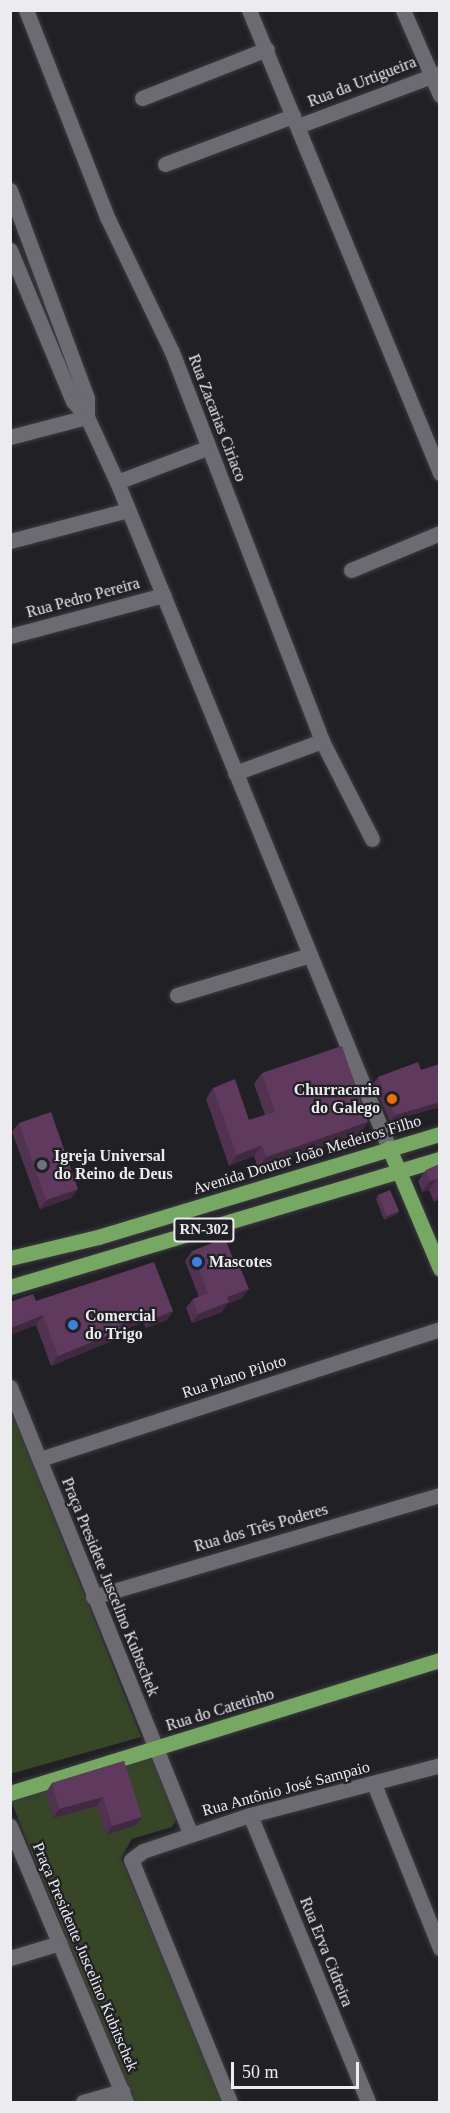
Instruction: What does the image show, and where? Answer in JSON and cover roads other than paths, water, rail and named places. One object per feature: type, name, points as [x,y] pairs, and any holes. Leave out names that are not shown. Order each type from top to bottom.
[{"type":"main road","name":"Avenida Doutor João Medeiros Filho","points":[[18,1256],[98,1237],[440,1134]]},
{"type":"main road","points":[[389,1149],[440,1269]]},
{"type":"main road","name":"RN-302","points":[[10,1287],[440,1159]]},
{"type":"main road","points":[[10,1278],[29,1268],[18,1256]]},
{"type":"main road","name":"Rua do Catetinho","points":[[10,1793],[440,1660]]},
{"type":"street","name":"Rua Zacarias Ciriaco","points":[[26,10],[92,182],[172,352],[207,448],[251,549],[322,741],[372,839]]},
{"type":"street","points":[[249,10],[440,473]]},
{"type":"street","points":[[403,10],[436,74],[440,95]]},
{"type":"street","points":[[142,98],[267,49]]},
{"type":"street","name":"Rua da Urtigueira","points":[[165,164],[436,74]]},
{"type":"street","points":[[10,190],[16,218],[87,398],[87,417]]},
{"type":"street","points":[[10,250],[73,401],[87,417],[117,482],[389,1149]]},
{"type":"street","points":[[10,437],[87,417]]},
{"type":"street","points":[[117,482],[207,448]]},
{"type":"street","points":[[10,541],[128,510]]},
{"type":"street","points":[[351,570],[440,533]]},
{"type":"street","name":"Rua Pedro Pereira","points":[[10,636],[164,595]]},
{"type":"street","points":[[236,773],[322,741]]},
{"type":"street","points":[[177,995],[310,955]]},
{"type":"street","name":"Rua Plano Piloto","points":[[40,1459],[440,1329]]},
{"type":"street","name":"Praça Presidete Juscelino Kubtschek","points":[[10,1387],[93,1597],[191,1834]]},
{"type":"street","name":"Rua dos Três Poderes","points":[[93,1597],[440,1495]]},
{"type":"street","name":"Rua Antônio José Sampaio","points":[[230,2103],[131,1868],[131,1860],[143,1851],[250,1815],[440,1766]]},
{"type":"street","points":[[374,1784],[440,1948]]},
{"type":"street","name":"Rua Erva Cidreira","points":[[250,1815],[368,2103]]},
{"type":"street","name":"Praça Presidente Juscelino Kubitschek","points":[[10,1826],[124,2097]]},
{"type":"street","points":[[10,1958],[60,1943]]},
{"type":"street","points":[[83,2103],[124,2097]]},
{"type":"place","name":"Churracaria do Galego","points":[[392,1099]]},
{"type":"place","name":"Igreja Universal do Reino de Deus","points":[[42,1165]]},
{"type":"place","name":"Mascotes","points":[[197,1262]]},
{"type":"place","name":"Comercial do Trigo","points":[[73,1325]]}]
